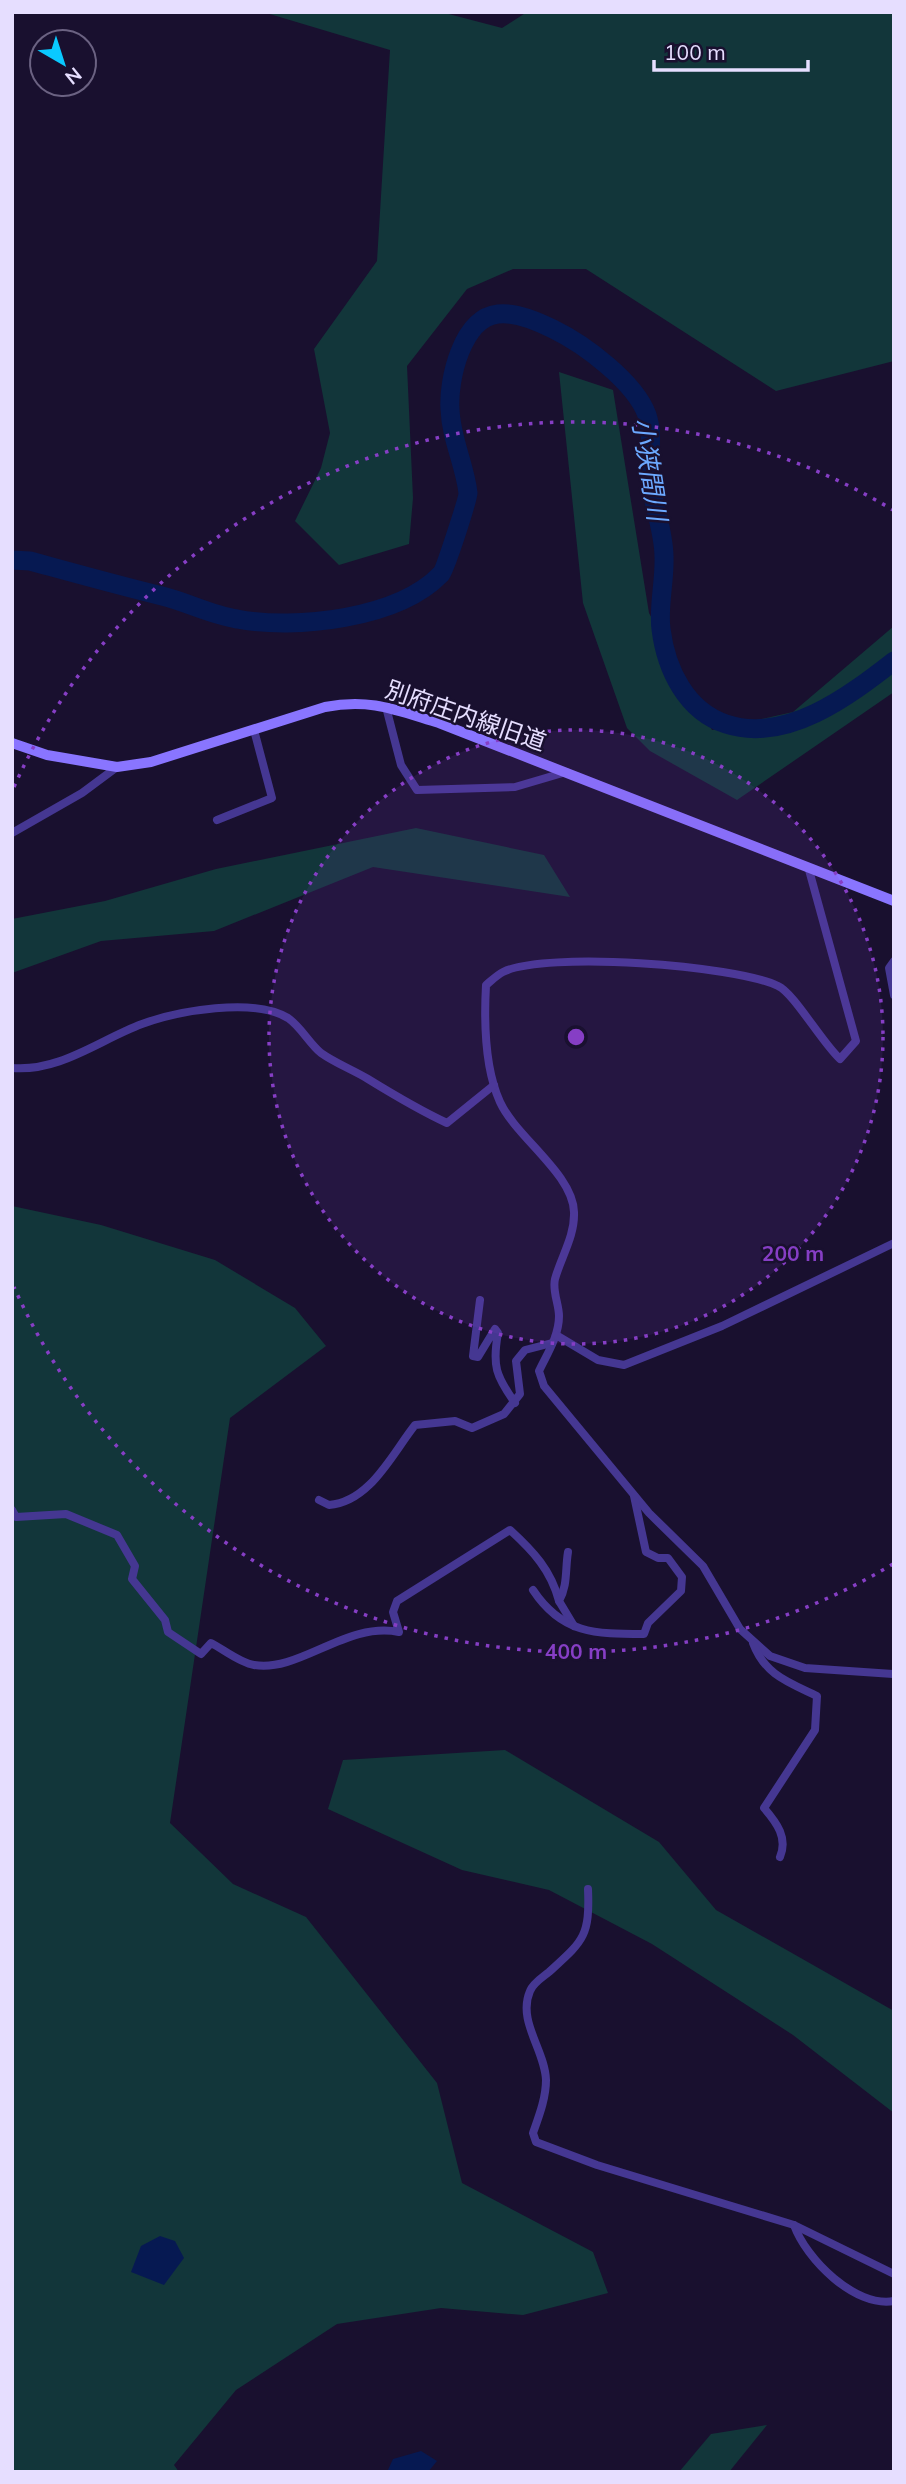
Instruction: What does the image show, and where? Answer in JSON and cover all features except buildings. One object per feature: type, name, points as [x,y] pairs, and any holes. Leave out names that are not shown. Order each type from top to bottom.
[{"type":"street","name":"別府庄内線旧道","points":[[12,743],[47,755],[117,766],[151,762],[324,707],[354,701],[386,706],[566,772],[809,870],[894,901]]},
{"type":"street","points":[[386,706],[401,765],[417,790],[515,787],[566,772]]},
{"type":"street","points":[[217,820],[272,798],[254,730]]},
{"type":"street","points":[[12,833],[82,793],[117,766]]},
{"type":"street","points":[[809,870],[856,1041],[840,1059],[781,986],[633,961],[531,966],[502,972],[486,985],[484,1011],[494,1085],[507,1113],[569,1193],[574,1211],[570,1240],[554,1282],[559,1317],[554,1339],[539,1371],[544,1386],[632,1489],[649,1513],[703,1566],[722,1593],[740,1629],[770,1656],[805,1668],[894,1675]]},
{"type":"street","points":[[894,961],[889,968],[894,995]]},
{"type":"street","points":[[12,1068],[42,1068],[155,1019],[194,1010],[258,1009],[289,1019],[321,1053],[393,1097],[447,1123],[494,1085]]},
{"type":"street","points":[[319,1500],[329,1506],[355,1498],[373,1482],[415,1425],[455,1421],[472,1429],[488,1424],[515,1403],[520,1394],[516,1361],[525,1350],[554,1339],[598,1360],[624,1365],[722,1326],[864,1260],[894,1242]]},
{"type":"street","points":[[480,1300],[473,1356],[478,1357],[495,1329],[498,1333],[496,1374],[515,1403]]},
{"type":"street","points":[[533,1590],[556,1619],[584,1631],[644,1634],[648,1623],[681,1591],[682,1577],[676,1565],[668,1558],[658,1558],[646,1552],[632,1489]]},
{"type":"street","points":[[12,1510],[16,1517],[66,1514],[117,1535],[135,1566],[132,1579],[165,1620],[168,1632],[201,1654],[211,1643],[254,1665],[288,1661],[352,1636],[382,1628],[399,1632],[393,1612],[397,1601],[510,1530],[543,1564],[554,1581],[559,1601],[574,1626]]},
{"type":"street","points":[[559,1601],[567,1586],[565,1570],[568,1552]]},
{"type":"street","points":[[752,1640],[761,1663],[791,1684],[817,1696],[815,1730],[764,1808],[778,1824],[784,1847],[780,1857]]},
{"type":"street","points":[[588,1889],[588,1927],[579,1945],[530,1988],[527,2018],[546,2082],[533,2133],[536,2142],[597,2165],[794,2225],[894,2274]]},
{"type":"street","points":[[794,2225],[800,2243],[817,2262],[854,2293],[871,2301],[894,2301]]},
{"type":"green space","points":[[263,12],[441,12],[502,28],[527,12],[894,12],[894,361],[776,391],[586,269],[513,269],[467,289],[407,366],[413,498],[409,544],[339,565],[295,521],[321,468],[330,433],[314,349],[377,261],[390,50]]},
{"type":"green space","points":[[559,372],[613,390],[649,613],[712,730],[793,712],[894,626],[894,692],[737,800],[650,751],[627,728],[583,603]]},
{"type":"green space","points":[[416,828],[544,855],[570,897],[373,867],[214,931],[101,941],[12,973],[12,919],[105,901],[216,869]]},
{"type":"green space","points":[[12,1206],[101,1225],[215,1260],[295,1308],[326,1346],[230,1418],[170,1823],[233,1884],[306,1917],[437,2083],[462,2183],[593,2252],[608,2293],[523,2315],[441,2308],[337,2324],[236,2390],[174,2465],[179,2472],[12,2472]]},
{"type":"green space","points":[[505,1750],[659,1842],[716,1910],[894,2011],[894,2113],[793,2035],[652,1944],[549,1890],[462,1870],[328,1809],[343,1760]]},
{"type":"green space","points":[[767,2425],[729,2472],[679,2472],[711,2434]]},
{"type":"shaded area","points":[[160,2236],[175,2241],[184,2258],[164,2285],[131,2272],[141,2246]]},
{"type":"shaded area","points":[[421,2451],[437,2461],[428,2472],[387,2472],[393,2459]]},
{"type":"waterway","name":"小狭間川","points":[[12,560],[30,561],[171,599],[208,612],[261,622],[287,623],[345,618],[399,602],[441,574],[467,498],[450,409],[452,382],[460,352],[475,326],[486,318],[498,314],[512,315],[553,329],[579,344],[620,377],[641,402],[650,431],[650,480],[664,547],[660,620],[664,644],[680,687],[700,709],[726,724],[771,728],[794,722],[837,702],[894,661]]}]
